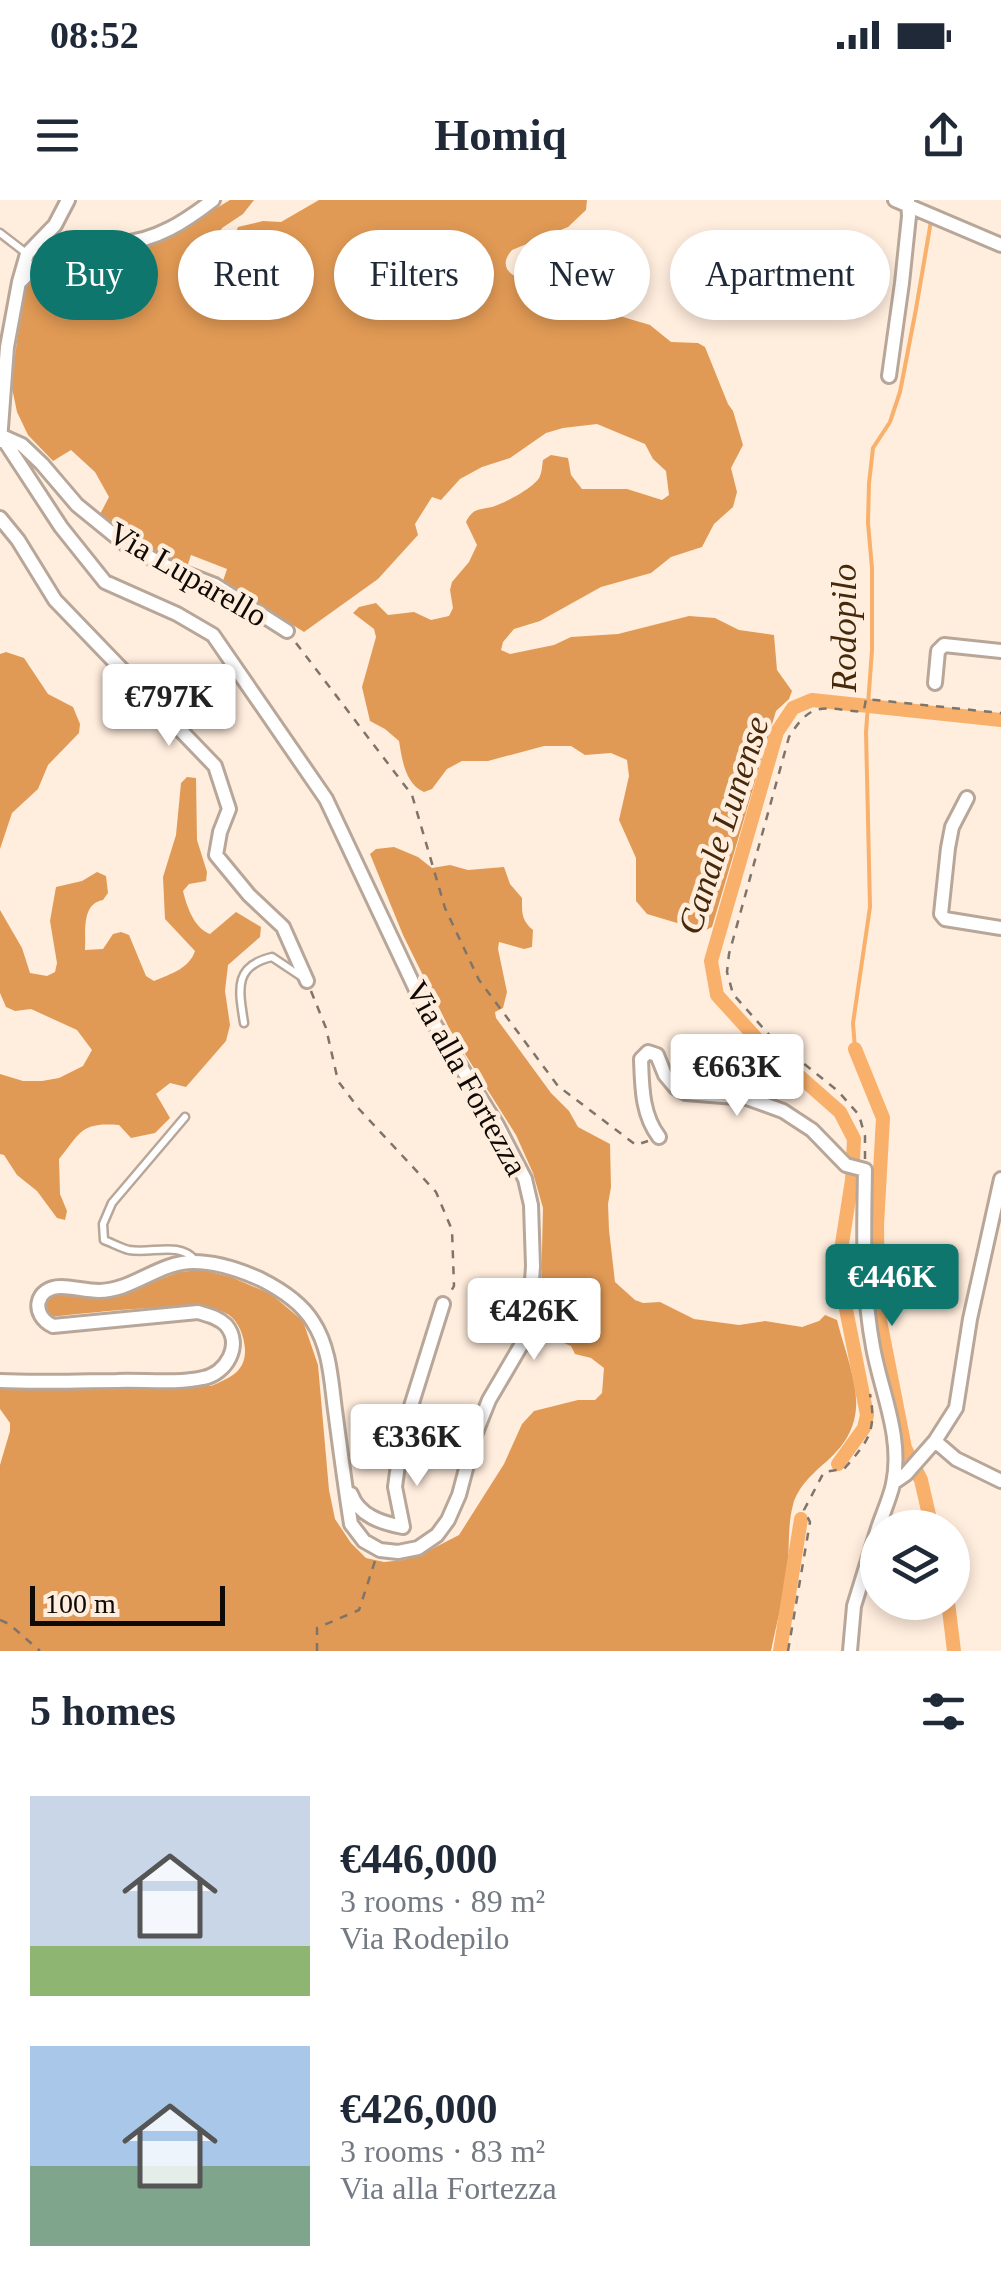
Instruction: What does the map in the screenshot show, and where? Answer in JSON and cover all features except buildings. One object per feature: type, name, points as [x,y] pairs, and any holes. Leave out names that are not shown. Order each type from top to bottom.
[{"type":"street","points":[[1,439],[7,347],[19,282],[27,254],[55,225],[68,200]]},
{"type":"street","points":[[19,282],[61,246],[126,243],[162,234],[214,200]]},
{"type":"street","points":[[904,202],[1001,246]]},
{"type":"street","points":[[889,376],[909,216],[904,202]]},
{"type":"street","name":"Via Luparello","points":[[1,439],[22,445],[76,506],[125,544],[166,566],[214,584],[287,631]]},
{"type":"street","name":"Via alla Fortezza","points":[[1,439],[61,527],[105,582],[178,614],[213,636],[326,799],[426,1009],[498,1125],[525,1179],[531,1205],[533,1266],[532,1308],[524,1342],[489,1400],[448,1520],[436,1536],[418,1548],[380,1550]]},
{"type":"street","points":[[0,518],[55,600],[216,766],[229,809],[216,855],[248,895],[283,927],[307,980]]},
{"type":"street","points":[[935,684],[938,651],[944,645],[1001,650]]},
{"type":"street","points":[[967,798],[952,827],[941,914],[945,920],[1001,928]]},
{"type":"street","points":[[659,1137],[649,1124],[643,1096],[641,1059],[648,1052],[657,1055],[665,1075],[686,1093],[747,1098],[782,1111],[856,1167],[873,1349],[890,1410],[895,1457],[893,1483],[884,1510]]},
{"type":"street","points":[[893,1483],[935,1441],[956,1408],[970,1319],[1001,1180]]},
{"type":"street","points":[[0,1380],[206,1378],[224,1368],[232,1352],[232,1335],[226,1326],[216,1317],[198,1312],[53,1326],[42,1320],[39,1299],[57,1286],[109,1291],[177,1263],[196,1261],[271,1284],[312,1319],[323,1341],[351,1524],[364,1541],[380,1550]]},
{"type":"street","points":[[344,1473],[355,1505],[379,1522],[402,1528],[395,1486],[402,1434],[444,1304]]},
{"type":"street","points":[[935,1441],[956,1459],[1001,1481]]},
{"type":"street","points":[[850,1651],[860,1586]]},
{"type":"lane","points":[[0,232],[27,254]]},
{"type":"lane","points":[[244,1022],[238,986],[257,960],[272,957],[307,980]]},
{"type":"lane","points":[[186,1117],[112,1203],[103,1224],[104,1240],[128,1250],[179,1249],[196,1261]]},
{"type":"path","points":[[287,631],[412,794],[445,908],[490,996],[558,1086],[636,1146],[659,1137]]},
{"type":"path","points":[[856,1167],[866,1136],[858,1115],[838,1091],[772,1038],[733,994],[727,972],[789,737],[802,717],[819,708],[862,712],[866,699],[1001,713]]},
{"type":"path","points":[[307,980],[326,1028],[338,1081],[436,1192],[452,1230],[454,1286],[444,1304]]},
{"type":"path","points":[[851,1255],[852,1290]]},
{"type":"path","points":[[788,1651],[810,1522],[804,1510],[824,1472],[844,1469],[867,1442],[873,1413],[870,1396]]},
{"type":"path","points":[[317,1651],[317,1628],[359,1610],[380,1550]]},
{"type":"path","points":[[0,1620],[40,1651]]},
{"type":"shaded area","points":[[230,200],[254,200],[221,230],[180,230]]},
{"type":"shaded area","points":[[319,200],[587,200],[586,210],[568,227],[514,230],[514,249],[506,262],[514,275],[514,320],[633,320],[650,325],[671,342],[705,347],[743,445],[731,468],[737,492],[733,507],[714,524],[702,547],[671,557],[651,573],[601,587],[540,621],[514,629],[501,650],[510,654],[554,645],[571,637],[618,634],[689,616],[715,618],[739,630],[774,635],[777,670],[792,691],[776,711],[712,927],[704,931],[647,914],[636,901],[636,858],[619,820],[629,776],[627,760],[611,753],[585,755],[571,746],[544,746],[488,761],[462,761],[447,769],[432,789],[424,792],[409,777],[399,741],[370,721],[362,687],[376,637],[374,629],[353,613],[359,607],[376,603],[388,615],[414,612],[431,620],[449,616],[453,608],[452,582],[477,545],[466,522],[469,517],[532,485],[540,476],[543,460],[551,455],[568,458],[571,475],[582,489],[627,489],[662,500],[669,495],[666,471],[645,444],[597,424],[563,428],[546,433],[510,458],[460,479],[441,500],[432,497],[415,524],[418,535],[378,579],[304,632],[223,581],[227,569],[191,555],[187,567],[125,540],[98,518],[109,497],[95,472],[71,450],[53,461],[28,435],[17,412],[11,383],[25,286],[30,281],[30,320],[158,320],[158,240],[178,231],[178,320],[314,320],[314,230],[237,230],[238,227],[263,221],[281,222]]},
{"type":"shaded area","points":[[0,654],[24,658],[48,694],[73,707],[80,724],[79,733],[48,765],[38,789],[12,813],[0,849]]},
{"type":"shaded area","points":[[187,777],[196,778],[197,840],[207,872],[206,881],[189,884],[183,891],[189,910],[195,922],[210,934],[236,912],[261,927],[260,937],[228,965],[225,991],[230,1025],[226,1041],[186,1087],[170,1083],[156,1094],[170,1118],[155,1133],[131,1138],[119,1125],[106,1124],[89,1127],[78,1136],[59,1159],[60,1194],[67,1211],[65,1220],[57,1218],[37,1191],[0,1154],[0,1074],[23,1081],[59,1078],[83,1066],[92,1050],[77,1030],[31,1009],[15,1011],[6,1007],[0,993],[0,910],[22,948],[30,973],[47,976],[55,972],[57,963],[50,921],[56,887],[82,881],[97,872],[106,876],[108,893],[88,913],[85,950],[103,949],[113,934],[121,932],[129,935],[146,976],[154,981],[184,967],[195,951],[165,919],[163,877],[176,835],[181,783]]},
{"type":"shaded area","points":[[394,847],[432,868],[504,867],[510,884],[522,898],[524,919],[533,930],[532,947],[524,949],[499,942],[507,992],[503,1008],[495,1012],[496,1018],[578,1127],[610,1144],[608,1204],[615,1282],[635,1300],[660,1302],[694,1319],[739,1325],[765,1321],[802,1327],[825,1315],[837,1320],[853,1378],[856,1412],[842,1446],[806,1481],[795,1499],[787,1575],[771,1651],[0,1651],[0,1465],[10,1423],[0,1409],[0,1387],[211,1386],[235,1373],[245,1357],[238,1325],[229,1315],[216,1310],[143,1308],[49,1317],[45,1301],[54,1293],[85,1298],[121,1294],[179,1272],[202,1270],[271,1294],[303,1321],[318,1365],[335,1519],[366,1558],[384,1562],[428,1551],[459,1535],[504,1464],[522,1424],[534,1411],[578,1400],[595,1400],[602,1393],[604,1368],[591,1358],[575,1354],[571,1346],[540,1333],[543,1208],[533,1173],[516,1135],[450,1030],[403,935],[370,854],[376,849]]},
{"type":"waterway","name":"Rodopilo","points":[[855,1049],[853,1023],[870,907],[866,732],[872,650],[869,483],[873,448],[890,422],[900,392],[931,221]]},
{"type":"waterway","name":"Canale Lunense","points":[[838,1464],[864,1428],[867,1415],[838,1269],[852,1180],[854,1139],[840,1112],[756,1038],[717,995],[711,961],[777,732],[793,708],[812,700],[1001,720]]},
{"type":"waterway","points":[[855,1049],[883,1118],[877,1225],[878,1310],[905,1448],[921,1480],[928,1510]]},
{"type":"waterway","name":"Canale Lunense","points":[[780,1651],[801,1519]]},
{"type":"waterway","points":[[950,1620],[954,1651]]}]
